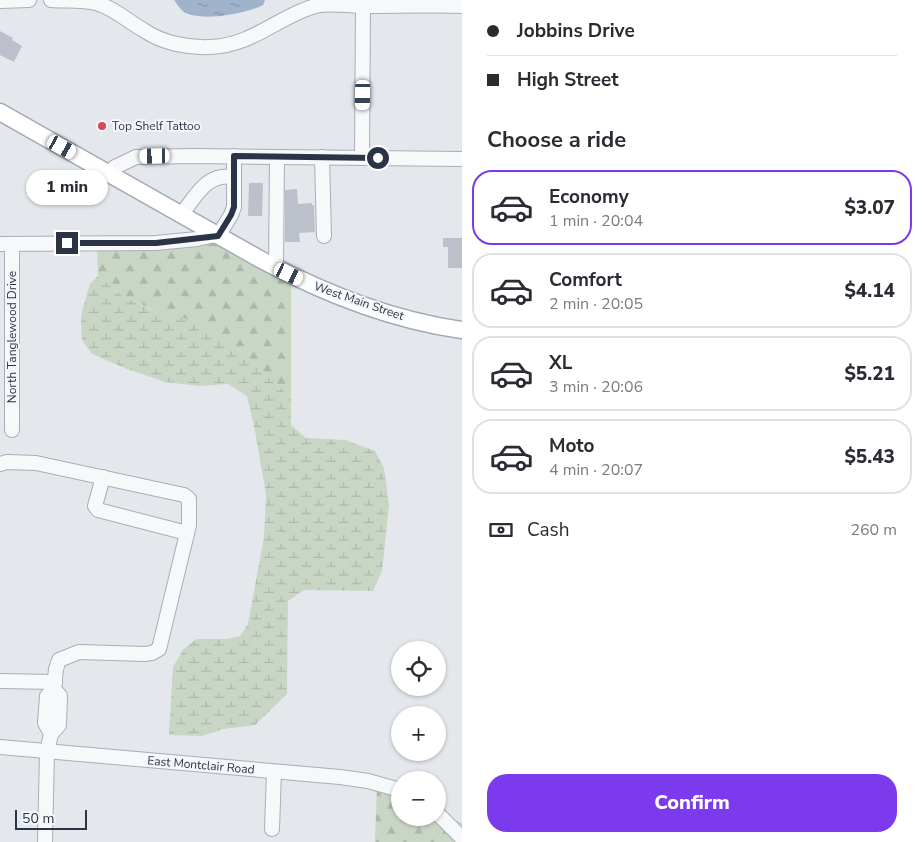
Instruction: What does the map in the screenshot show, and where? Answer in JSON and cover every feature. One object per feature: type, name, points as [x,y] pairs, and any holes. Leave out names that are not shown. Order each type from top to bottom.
[{"type":"main road","name":"West Main Street","points":[[0,112],[276,268],[333,295],[393,314],[462,330]]},
{"type":"street","points":[[0,1],[29,0]]},
{"type":"street","points":[[51,0],[73,2],[85,0],[97,3],[111,9],[147,33],[161,39],[176,44],[202,47],[225,46],[238,43],[323,4],[462,6]]},
{"type":"street","points":[[362,158],[363,6]]},
{"type":"street","points":[[109,173],[114,167],[136,157],[234,156],[462,159]]},
{"type":"street","points":[[6,244],[156,243],[217,235],[231,215],[234,207],[234,156]]},
{"type":"street","points":[[276,268],[277,157]]},
{"type":"street","points":[[322,157],[324,236]]},
{"type":"street","points":[[181,215],[209,181],[224,176],[234,177]]},
{"type":"street","name":"North Tanglewood Drive","points":[[6,244],[12,430]]},
{"type":"street","points":[[0,464],[7,462],[36,463],[184,494],[189,499],[190,510],[187,533],[159,649],[145,654],[79,652],[59,660],[54,685],[60,696],[59,725],[50,734],[47,752],[46,842]]},
{"type":"street","points":[[103,477],[95,506],[98,510],[187,533]]},
{"type":"street","points":[[0,681],[54,685]]},
{"type":"street","name":"East Montclair Road","points":[[0,747],[368,780],[391,787]]},
{"type":"street","points":[[272,829],[274,772]]},
{"type":"street","points":[[446,822],[462,838]]},
{"type":"green space","points":[[208,236],[291,281],[291,398],[236,347],[123,296],[98,276],[97,240]]},
{"type":"green space","points":[[98,276],[123,296],[150,309],[197,322],[236,347],[291,398],[291,425],[306,438],[345,440],[375,451],[384,468],[389,505],[382,571],[373,591],[304,590],[288,601],[287,694],[255,725],[223,729],[202,736],[169,735],[173,667],[183,650],[196,639],[226,639],[240,636],[248,624],[264,537],[266,494],[247,396],[228,384],[200,386],[165,382],[92,354],[82,340],[82,311],[90,284]]},
{"type":"green space","points":[[377,787],[391,793],[391,826],[446,826],[446,818],[462,823],[462,842],[375,842]]},
{"type":"water","points":[[174,0],[265,0],[263,5],[246,11],[212,17],[192,15],[184,12]]},
{"type":"building","points":[[0,31],[13,38],[12,40],[22,46],[14,62],[0,55]]},
{"type":"building","points":[[249,183],[263,183],[262,216],[248,216]]},
{"type":"building","points":[[297,189],[298,204],[312,203],[314,205],[315,232],[299,233],[300,242],[285,242],[285,190]]},
{"type":"building","points":[[443,238],[462,238],[462,268],[448,268],[448,247],[443,247]]},
{"type":"place","name":"Top Shelf Tattoo","points":[[102,126]]},
{"type":"route","points":[[67,243],[156,243],[218,236],[234,207],[234,156],[378,158]]}]
